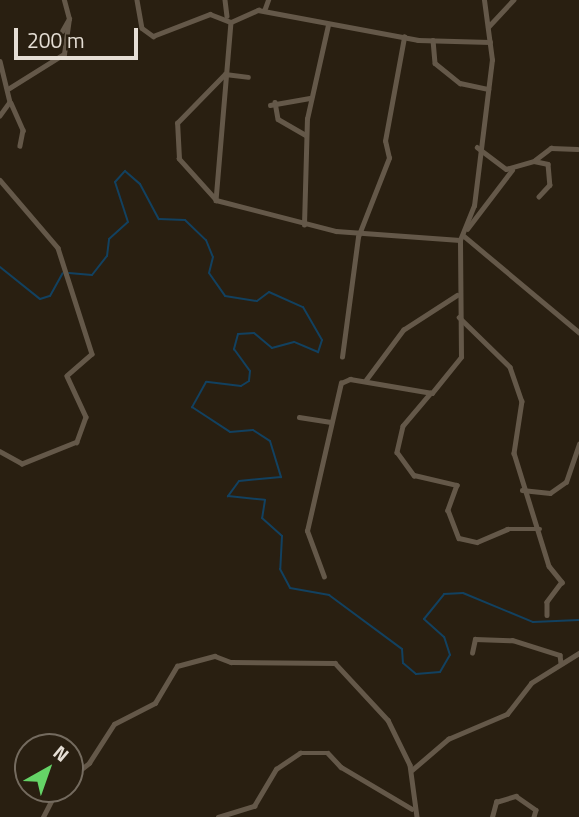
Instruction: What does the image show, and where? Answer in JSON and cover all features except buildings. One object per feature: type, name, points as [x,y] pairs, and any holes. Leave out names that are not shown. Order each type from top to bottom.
[{"type":"street","points":[[8,89],[64,54],[69,19],[64,0]]},
{"type":"street","points":[[137,0],[140,25],[151,35],[210,14],[229,19],[264,11],[404,37],[490,42]]},
{"type":"street","points":[[215,199],[227,115],[225,75],[229,19],[225,0]]},
{"type":"street","points":[[264,11],[268,0]]},
{"type":"street","points":[[467,230],[477,146],[488,89],[490,42],[484,0]]},
{"type":"street","points":[[488,28],[513,0]]},
{"type":"street","points":[[62,31],[69,19]]},
{"type":"street","points":[[304,225],[309,97],[329,25]]},
{"type":"street","points":[[342,357],[360,232],[386,171],[385,141],[404,37]]},
{"type":"street","points":[[433,40],[435,63],[460,83],[488,89]]},
{"type":"street","points":[[0,61],[10,102],[22,128],[20,146]]},
{"type":"street","points":[[225,75],[248,77]]},
{"type":"street","points":[[225,75],[193,113],[178,120],[176,130],[179,159],[215,199],[304,225],[360,232],[462,238],[579,332]]},
{"type":"street","points":[[306,135],[278,119],[272,104],[309,97]]},
{"type":"street","points":[[0,116],[10,102]]},
{"type":"street","points":[[477,146],[501,167],[513,168],[534,161],[551,148],[577,149]]},
{"type":"street","points":[[534,161],[549,168],[550,185],[539,197]]},
{"type":"street","points":[[513,168],[462,238],[457,313],[461,357],[403,426],[397,452],[414,475],[457,485],[448,510],[459,538],[477,542],[507,528],[540,529]]},
{"type":"street","points":[[0,180],[58,248],[92,354],[67,376],[86,417],[77,442],[22,464],[0,452]]},
{"type":"street","points":[[365,381],[404,330],[458,294]]},
{"type":"street","points":[[457,313],[510,367],[522,399],[514,452],[522,490],[540,529],[549,566],[562,582],[547,602],[547,615]]},
{"type":"street","points":[[324,577],[306,531],[341,383],[365,381],[432,393]]},
{"type":"street","points":[[299,417],[331,422]]},
{"type":"street","points":[[522,490],[550,493],[566,482],[579,444]]},
{"type":"street","points":[[472,653],[475,639],[512,640],[560,655],[561,664]]},
{"type":"street","points":[[411,771],[448,739],[507,714],[531,683],[579,653]]},
{"type":"street","points":[[84,767],[91,761],[112,726],[155,703],[172,669],[215,656],[341,665],[376,699],[411,771],[412,809]]},
{"type":"street","points":[[218,817],[254,806],[276,769],[300,753],[328,753],[341,767],[361,774],[412,809],[417,817]]},
{"type":"street","points":[[492,817],[496,802],[516,796],[536,810],[534,817]]},
{"type":"waterway","points":[[69,273],[92,275],[107,256],[109,239],[128,222],[115,182],[125,171],[140,184],[159,219],[185,220],[206,240],[213,257],[209,273],[225,296],[257,301],[269,292],[303,307],[322,340],[318,352],[294,342],[272,348],[254,333],[238,334],[234,349],[250,371],[249,381],[241,386],[206,382],[192,407],[230,432],[253,430],[270,441],[281,477],[239,481],[228,496],[265,500],[262,518],[282,536],[280,569],[290,588],[329,595],[402,649],[403,663],[416,674],[440,672],[450,655],[444,637],[424,619],[444,594],[463,593],[533,622],[579,620]]},
{"type":"waterway","points":[[0,267],[40,299],[50,296],[63,273]]}]
